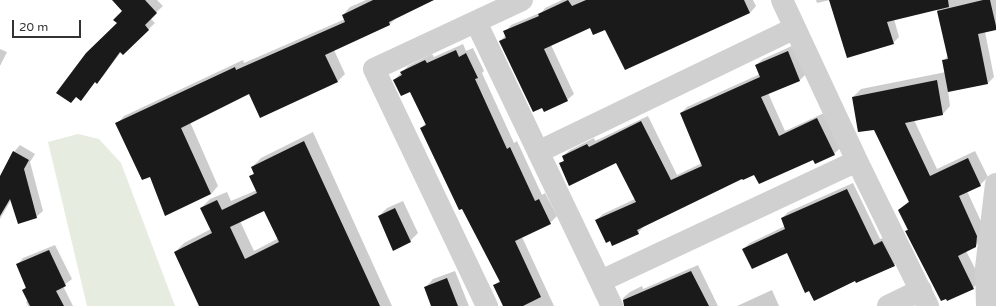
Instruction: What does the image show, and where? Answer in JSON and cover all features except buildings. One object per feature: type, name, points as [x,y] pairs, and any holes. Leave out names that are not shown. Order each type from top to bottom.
[{"type":"street","points":[[487,306],[374,69],[522,0]]},
{"type":"street","points":[[782,0],[857,161],[924,298],[888,306]]},
{"type":"street","points":[[476,22],[612,306]]},
{"type":"street","points":[[538,152],[795,28]]},
{"type":"street","points":[[601,281],[857,161]]},
{"type":"street","points":[[987,306],[986,268],[996,184]]},
{"type":"shaded area","points":[[78,134],[99,139],[121,163],[175,306],[87,306],[48,142]]}]
